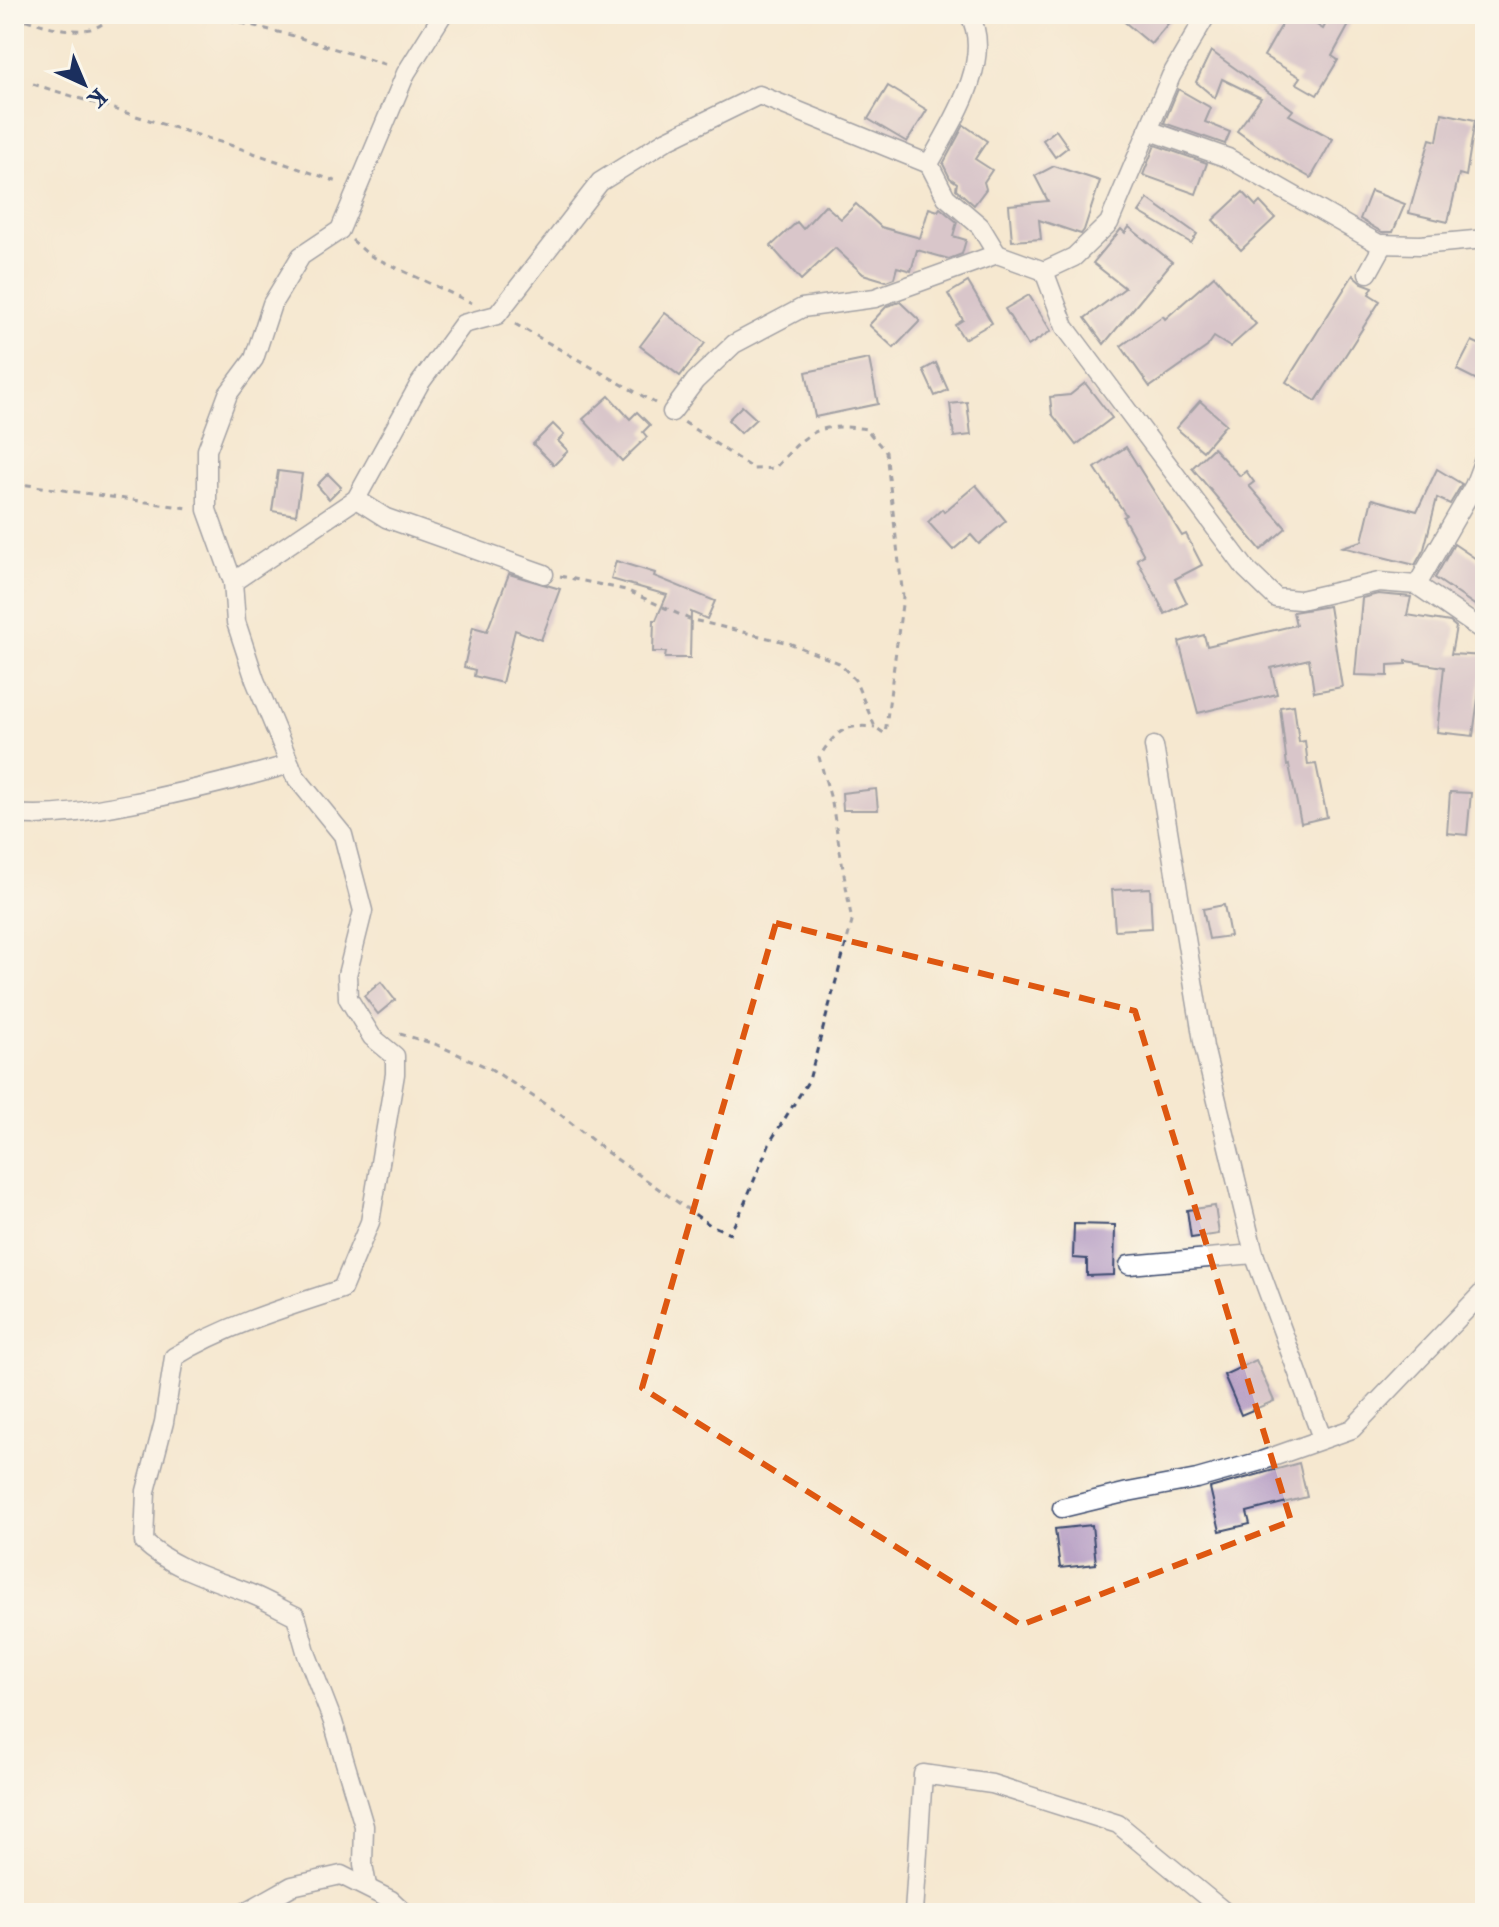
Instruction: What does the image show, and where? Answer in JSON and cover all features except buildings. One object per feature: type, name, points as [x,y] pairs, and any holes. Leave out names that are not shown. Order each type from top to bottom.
[{"type":"street","points":[[367,1886],[363,1864],[364,1826],[333,1722],[307,1655],[296,1616],[253,1594],[207,1578],[159,1555],[144,1542],[146,1491],[164,1422],[174,1357],[192,1345],[342,1289],[370,1222],[395,1074],[395,1056],[372,1037],[348,998],[347,975],[363,911],[343,835],[295,776],[255,680],[236,622],[233,582],[207,510],[207,450],[228,394],[254,359],[272,304],[301,256],[340,230],[406,73],[443,14]]},
{"type":"street","points":[[929,164],[954,120],[977,64],[974,24],[969,14]]},
{"type":"street","points":[[233,582],[356,499],[420,383],[463,324],[497,315],[600,182],[667,140],[759,95],[929,164],[946,197],[980,226],[997,254],[1044,271],[1074,257],[1109,223],[1171,76],[1207,14]]},
{"type":"street","points":[[1148,130],[1228,158],[1379,244],[1420,245],[1485,239]]},
{"type":"street","points":[[1368,273],[1384,244]]},
{"type":"street","points":[[672,412],[695,381],[734,344],[802,308],[875,298],[997,254]]},
{"type":"street","points":[[1044,271],[1065,327],[1246,569],[1276,598],[1300,600],[1379,582],[1417,585],[1485,632]]},
{"type":"street","points":[[1417,585],[1474,486],[1485,457]]},
{"type":"street","points":[[356,499],[386,518],[544,574]]},
{"type":"street","points":[[1154,746],[1204,1047],[1254,1254],[1322,1438]]},
{"type":"street","points":[[14,814],[41,816],[106,808],[221,784],[290,764]]},
{"type":"street","points":[[1129,1265],[1254,1254]]},
{"type":"street","points":[[1062,1508],[1197,1479],[1261,1461],[1352,1429],[1485,1290]]},
{"type":"street","points":[[914,1913],[923,1774],[992,1784],[1118,1824],[1226,1913]]},
{"type":"street","points":[[244,1913],[292,1886],[341,1875],[391,1900],[405,1913]]},
{"type":"path","points":[[15,16],[59,28],[86,29],[101,25],[109,14]]},
{"type":"path","points":[[206,14],[347,51],[406,73]]},
{"type":"path","points":[[33,84],[233,146],[357,189]]},
{"type":"path","points":[[340,230],[369,255],[497,315],[672,412],[753,469],[775,468],[803,437],[837,425],[866,429],[886,452],[903,597],[885,734],[875,727],[853,725],[832,738],[819,757],[832,803],[852,922],[809,1080],[770,1142],[730,1233],[710,1225],[608,1153],[560,1114],[491,1069],[435,1044],[396,1033],[372,1037]]},
{"type":"path","points":[[14,483],[207,510]]},
{"type":"path","points":[[544,574],[626,590],[689,619],[789,643],[839,663],[855,680],[875,727]]},
{"type":"highlighted area","points":[[776,923],[1135,1011],[1291,1521],[1021,1625],[642,1388]]}]
